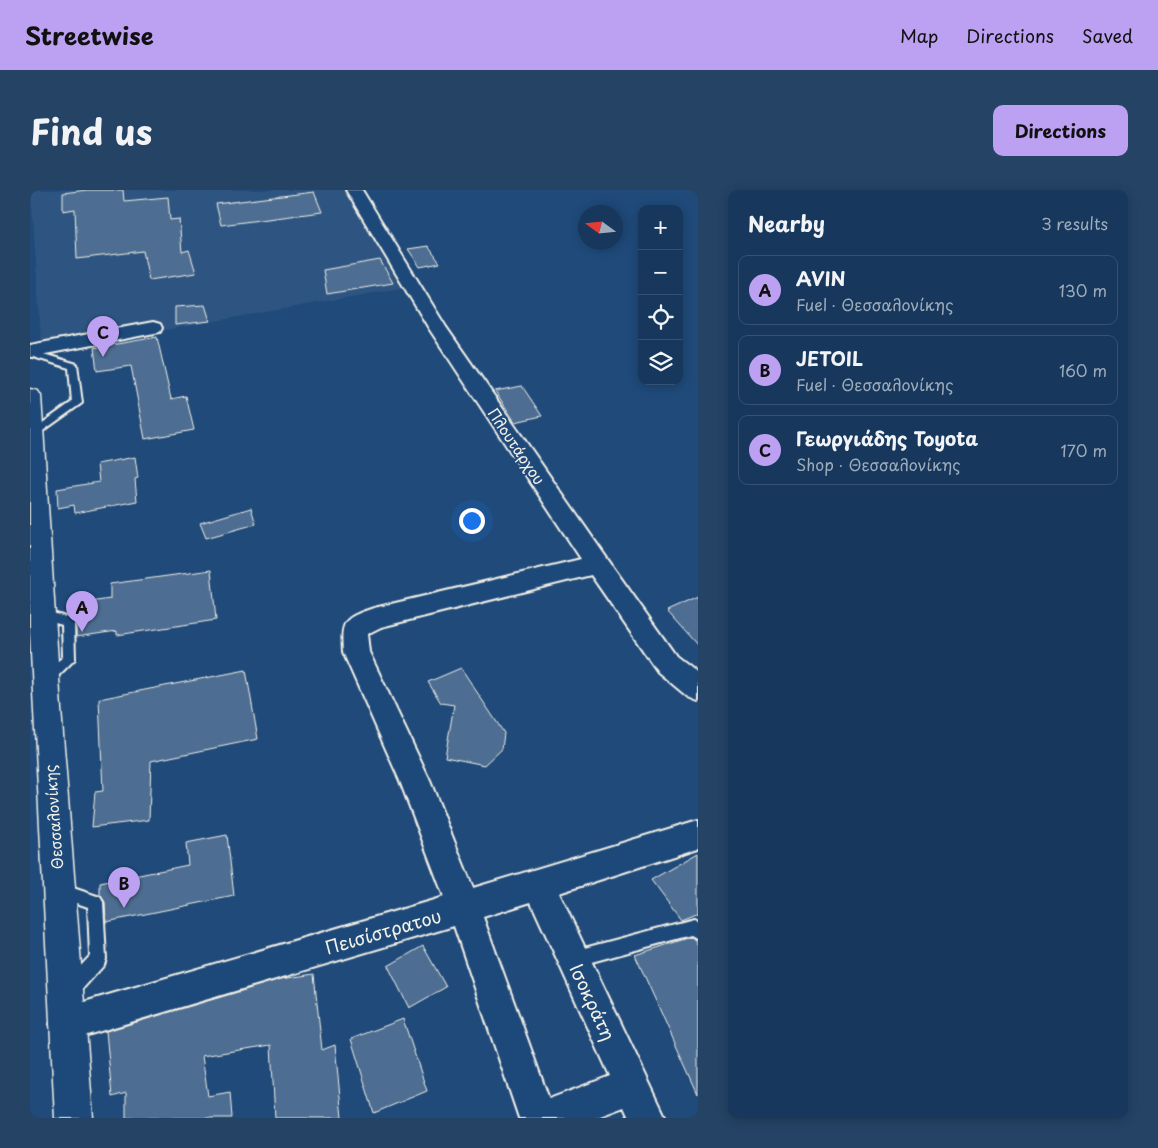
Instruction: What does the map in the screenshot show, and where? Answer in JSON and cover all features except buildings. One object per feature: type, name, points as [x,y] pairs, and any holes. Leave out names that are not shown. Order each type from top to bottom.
[{"type":"main road","name":"Θεσσαλονίκης","points":[[30,396],[43,615],[41,701],[58,889],[74,1118]]},
{"type":"street","name":"Πλουτάρχου","points":[[354,190],[437,327],[597,564],[667,664],[698,689]]},
{"type":"street","points":[[30,352],[153,328]]},
{"type":"street","points":[[537,1118],[464,907],[416,781],[356,652],[354,629],[374,618],[597,564]]},
{"type":"street","name":"Πεισίστρατου","points":[[66,1010],[464,907],[698,834]]},
{"type":"street","name":"Ισοκράτη","points":[[538,885],[648,1118]]},
{"type":"street","points":[[547,1118],[632,1086]]},
{"type":"lane","points":[[30,352],[74,366],[77,403],[32,435]]},
{"type":"lane","points":[[572,959],[694,927],[698,931]]},
{"type":"shaded area","points":[[31,190],[364,190],[418,285],[42,352]]},
{"type":"place","name":"Γεωργιάδης Toyota","points":[[103,357]]},
{"type":"place","name":"AVIN","points":[[82,632]]},
{"type":"place","name":"JETOIL","points":[[124,908]]}]
